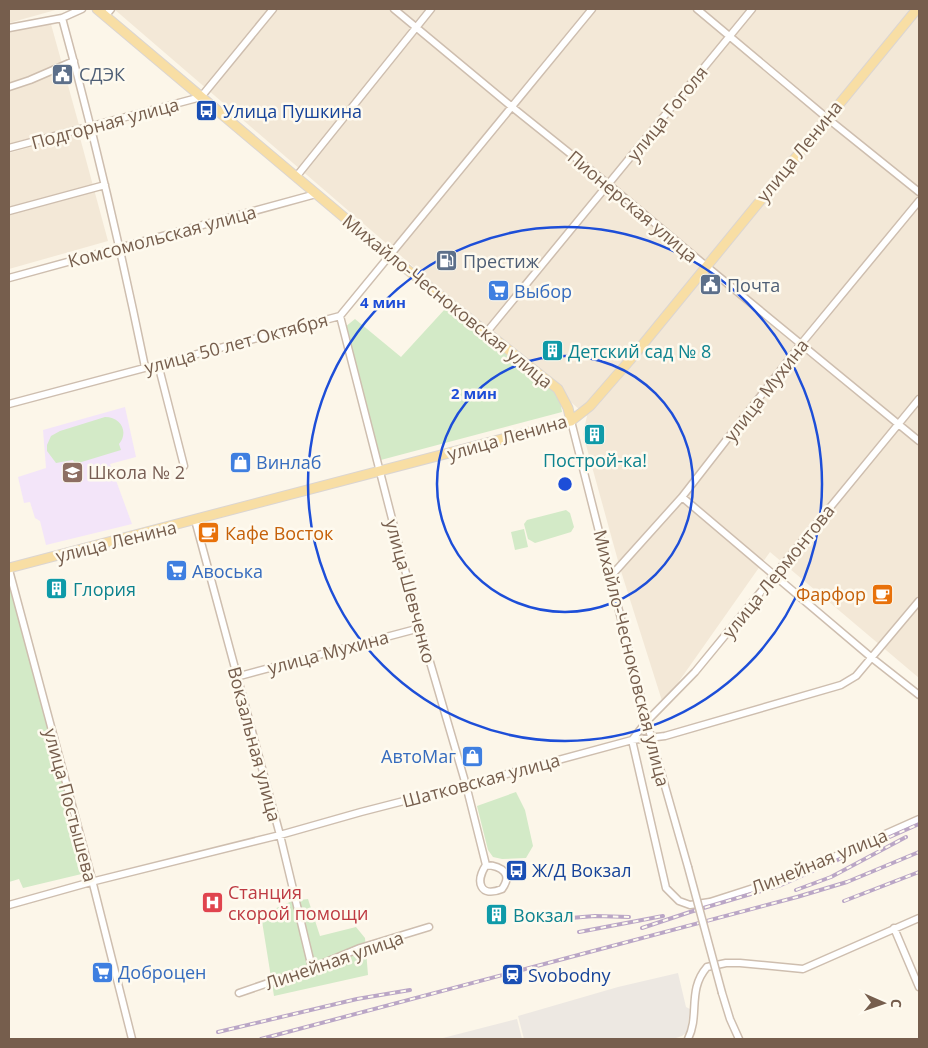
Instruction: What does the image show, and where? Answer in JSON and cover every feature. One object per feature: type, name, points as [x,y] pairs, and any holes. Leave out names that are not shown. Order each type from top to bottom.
[{"type":"main road","name":"Михайло-Чесноковская улица","points":[[98,9],[108,12],[202,97],[390,256],[558,389],[568,408],[571,421]]},
{"type":"main road","name":"улица Ленина","points":[[9,569],[571,421],[590,406],[630,360],[918,9]]},
{"type":"street","points":[[9,28],[62,18],[82,9]]},
{"type":"street","points":[[202,97],[274,9]]},
{"type":"street","name":"Пионерская улица","points":[[394,9],[919,441]]},
{"type":"street","points":[[296,177],[431,9]]},
{"type":"street","name":"улица 50 лет Октября","points":[[9,404],[340,316],[592,9]]},
{"type":"street","points":[[697,9],[919,192]]},
{"type":"street","name":"улица Гоголя","points":[[486,333],[752,9]]},
{"type":"street","points":[[62,18],[92,126],[120,247],[144,367]]},
{"type":"street","points":[[9,87],[74,61]]},
{"type":"street","name":"Подгорная улица","points":[[9,148],[202,97]]},
{"type":"street","points":[[9,211],[105,184]]},
{"type":"street","name":"Комсомольская улица","points":[[9,278],[316,194]]},
{"type":"street","name":"улица Мухина","points":[[611,576],[682,497],[801,344],[919,202]]},
{"type":"street","name":"улица Шевченко","points":[[340,316],[420,628],[466,785],[486,865],[480,879],[481,886],[484,890],[490,892],[502,890],[506,877],[504,870],[499,867],[486,865]]},
{"type":"street","points":[[158,364],[184,466]]},
{"type":"street","name":"улица Лермонтова","points":[[632,740],[647,721],[695,672],[919,399]]},
{"type":"street","name":"Михайло-Чесноковская улица","points":[[571,421],[651,737],[722,992],[738,1039]]},
{"type":"street","points":[[682,497],[872,658],[919,695]]},
{"type":"street","name":"Вокзальная улица","points":[[196,520],[236,677],[280,835],[312,968]]},
{"type":"street","name":"улица Постышева","points":[[9,569],[132,1039]]},
{"type":"street","name":"Шатковская улица","points":[[9,905],[92,882],[280,835],[632,740],[665,736],[841,685],[856,676],[919,601]]},
{"type":"street","name":"улица Мухина","points":[[236,677],[420,628]]},
{"type":"street","name":"Линейная улица","points":[[632,740],[666,888],[679,901],[690,904],[710,902],[791,876],[919,819]]},
{"type":"street","points":[[688,1039],[693,1029],[697,984],[707,967],[726,962],[803,969],[919,918]]},
{"type":"street","name":"Линейная улица","points":[[239,993],[312,968],[360,948],[429,927]]},
{"type":"street","points":[[894,928],[919,987]]},
{"type":"shaded area","points":[[9,9],[59,9],[9,23]]},
{"type":"shaded area","points":[[114,9],[919,9],[919,678],[770,552],[663,704],[620,568],[583,434],[587,416]]},
{"type":"shaded area","points":[[49,17],[79,125],[9,144],[9,28]]},
{"type":"shaded area","points":[[79,134],[108,241],[9,269],[9,153]]},
{"type":"shaded area","name":"Школа № 2","points":[[125,407],[136,457],[110,464],[132,524],[46,545],[40,521],[35,518],[30,502],[24,503],[18,477],[46,468],[43,430]]},
{"type":"shaded area","points":[[678,973],[686,1007],[690,1009],[687,1032],[682,1036],[673,1039],[524,1039],[518,1016],[618,987]]},
{"type":"shaded area","points":[[517,1019],[522,1039],[439,1039]]},
{"type":"green space","points":[[445,309],[494,339],[558,389],[562,412],[377,461],[345,327],[355,319],[401,357]]},
{"type":"green space","points":[[105,417],[119,422],[122,426],[123,435],[119,444],[121,450],[75,464],[73,460],[56,463],[47,451],[47,445],[51,436],[60,431]]},
{"type":"green space","points":[[566,510],[570,513],[574,527],[571,532],[535,543],[528,539],[524,524],[527,520]]},
{"type":"green space","points":[[524,529],[528,547],[515,550],[511,532]]},
{"type":"green space","points":[[9,581],[90,872],[23,888],[19,879],[9,882]]},
{"type":"green space","points":[[516,792],[525,810],[533,846],[526,858],[502,859],[493,857],[488,850],[477,806]]},
{"type":"green space","points":[[308,899],[320,936],[356,927],[365,938],[368,975],[274,996],[261,915],[292,901]]},
{"type":"railway","points":[[642,928],[781,885],[919,824]]},
{"type":"railway","points":[[796,890],[831,877],[906,837]]},
{"type":"railway","points":[[261,1039],[797,897],[847,882],[919,852]]},
{"type":"railway","points":[[844,901],[919,872]]},
{"type":"railway","points":[[558,919],[595,916],[629,917]]},
{"type":"railway","points":[[579,932],[663,916]]},
{"type":"railway","points":[[218,1032],[357,999],[410,990]]},
{"type":"place","name":"СДЭК","points":[[63,74]]},
{"type":"place","name":"Улица Пушкина","points":[[207,111]]},
{"type":"place","name":"Престиж","points":[[447,261]]},
{"type":"place","name":"Почта","points":[[711,285]]},
{"type":"place","name":"Выбор","points":[[498,291]]},
{"type":"place","name":"Детский сад № 8","points":[[552,351]]},
{"type":"place","name":"Построй-ка!","points":[[595,435]]},
{"type":"place","name":"Винлаб","points":[[240,462]]},
{"type":"place","name":"Школа № 2","points":[[72,472]]},
{"type":"place","name":"Кафе Восток","points":[[209,533]]},
{"type":"place","name":"Авоська","points":[[176,571]]},
{"type":"place","name":"Глория","points":[[57,589]]},
{"type":"place","name":"Фарфор","points":[[882,594]]},
{"type":"place","name":"АвтоМаг","points":[[472,756]]},
{"type":"place","name":"Ж/Д Вокзал","points":[[516,870]]},
{"type":"place","name":"Станция скорой помощи","points":[[212,902]]},
{"type":"place","name":"Вокзал","points":[[497,915]]},
{"type":"place","name":"Доброцен","points":[[102,972]]},
{"type":"place","name":"Svobodny","points":[[512,975]]}]
